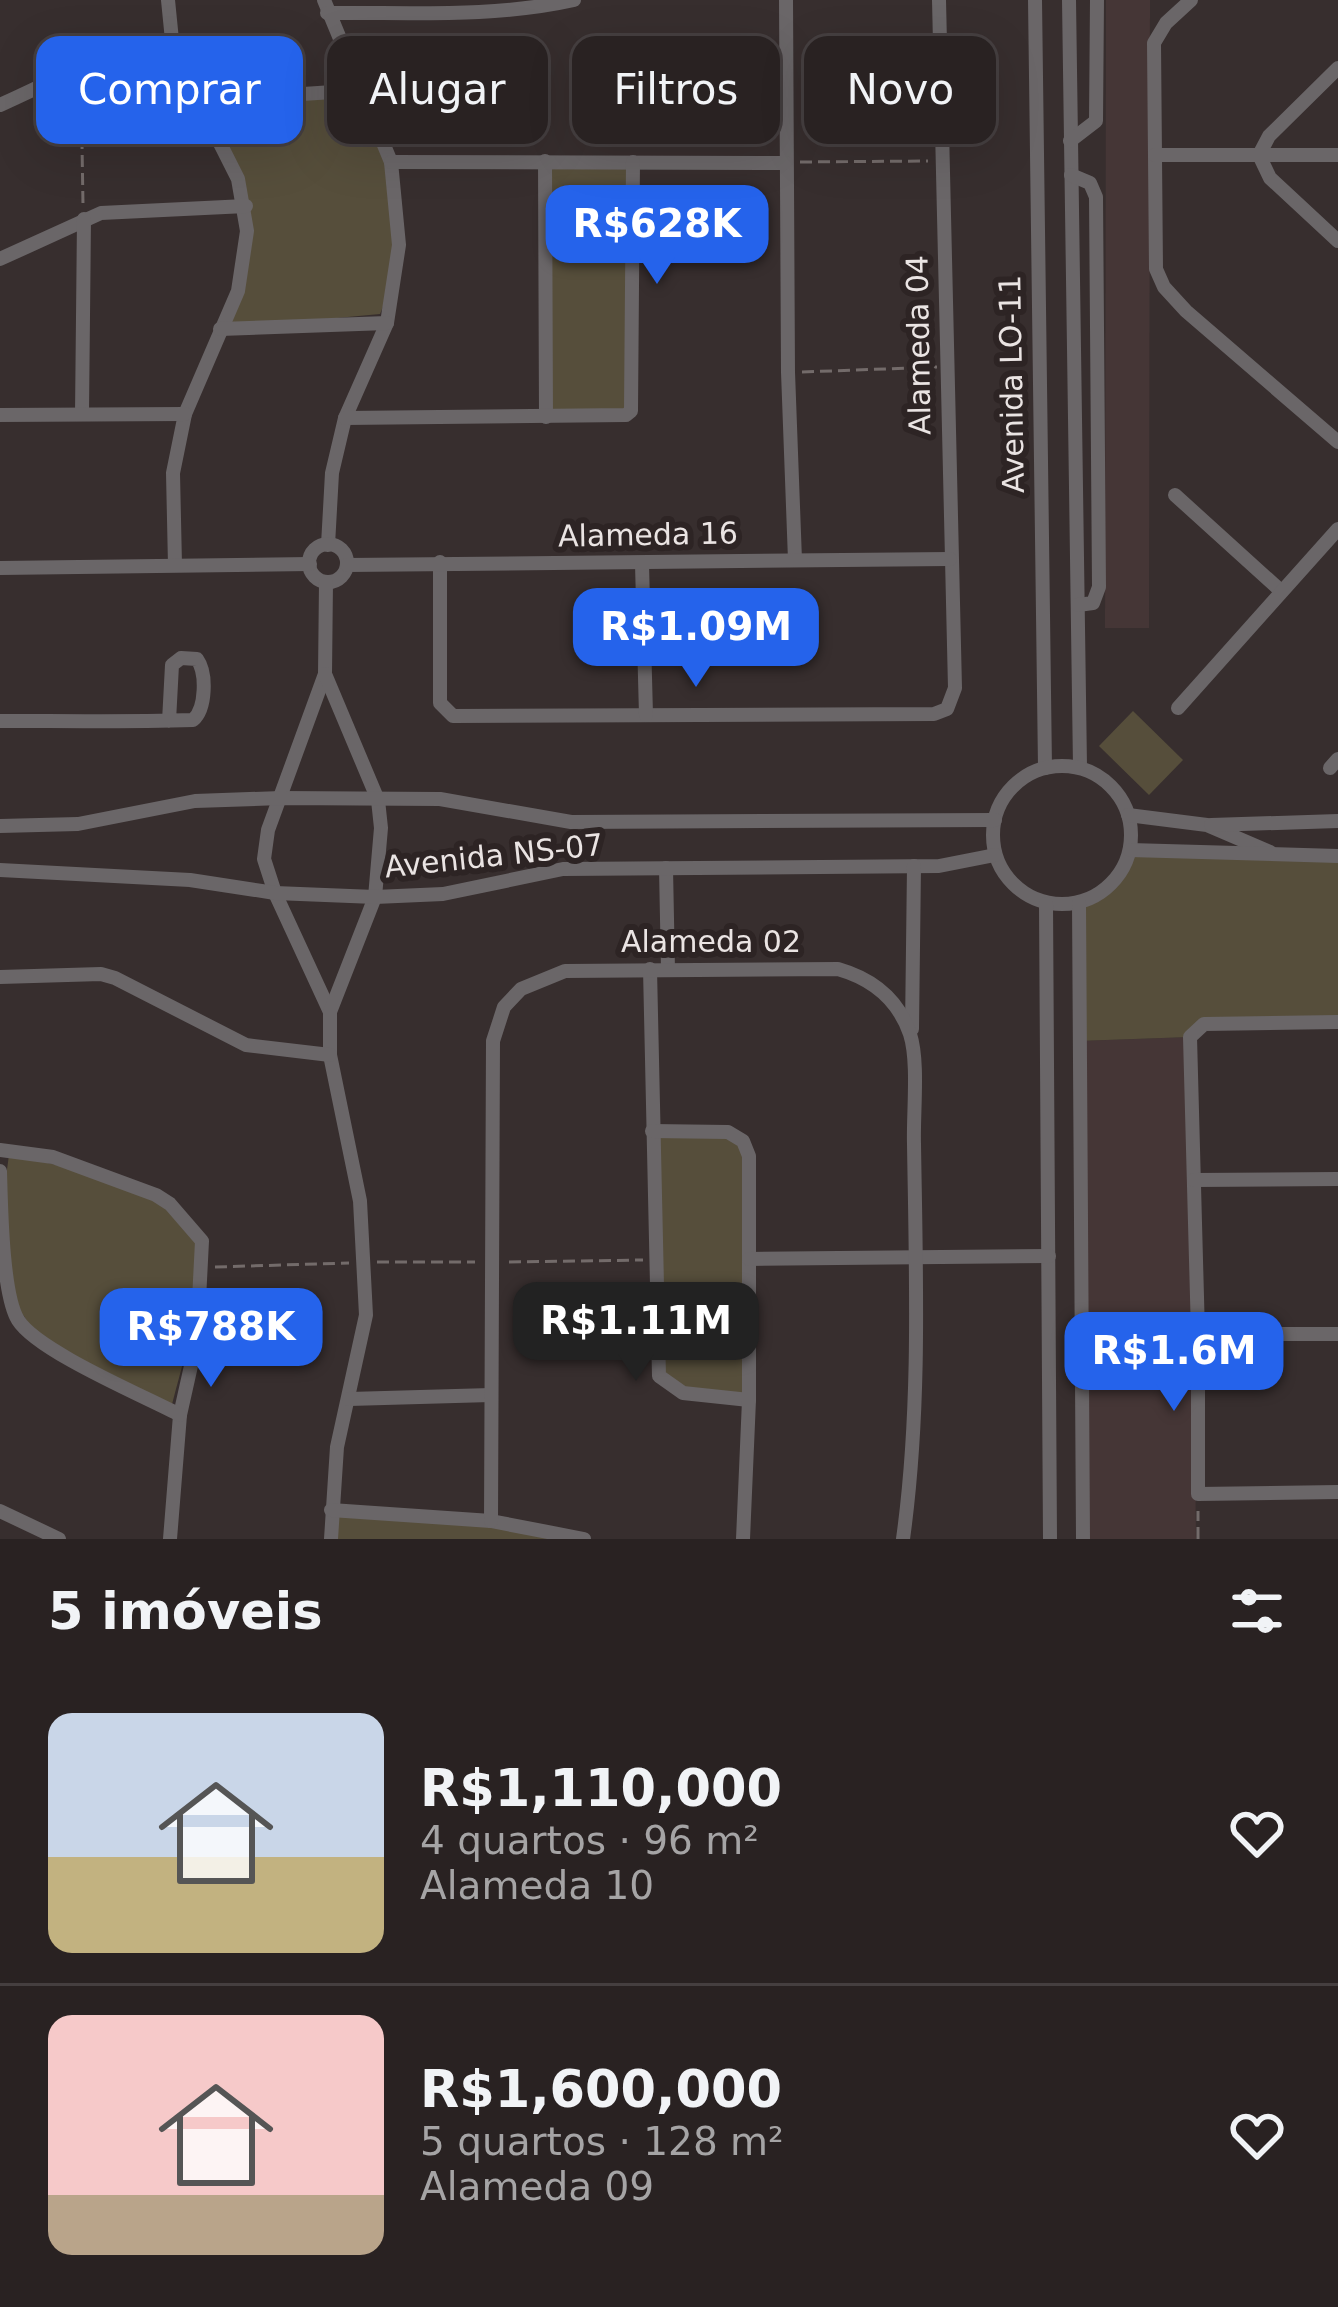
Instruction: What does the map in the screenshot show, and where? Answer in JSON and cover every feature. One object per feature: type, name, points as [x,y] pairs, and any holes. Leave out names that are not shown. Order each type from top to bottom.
[{"type":"street","points":[[168,0],[172,36]]},
{"type":"street","points":[[340,36],[326,6],[536,7],[574,0]]},
{"type":"street","points":[[786,0],[788,373],[795,560]]},
{"type":"street","name":"Alameda 04","points":[[646,715],[934,714],[947,709],[955,688],[939,0]]},
{"type":"street","name":"Avenida LO-11","points":[[1035,0],[1046,768]]},
{"type":"street","name":"Avenida LO-11","points":[[1069,0],[1080,767]]},
{"type":"street","points":[[1070,141],[1096,121],[1097,0]]},
{"type":"street","points":[[1191,0],[1166,23],[1154,43],[1154,256],[1164,287],[1338,442]]},
{"type":"street","points":[[1258,155],[1269,136],[1338,68]]},
{"type":"street","points":[[0,105],[36,87]]},
{"type":"street","points":[[175,565],[173,473],[185,413],[238,291],[246,258],[246,206],[220,144]]},
{"type":"street","points":[[328,544],[332,472],[345,418],[386,323],[399,245],[391,162],[384,144]]},
{"type":"street","points":[[1155,155],[1338,155]]},
{"type":"street","points":[[1258,155],[1270,178],[1338,241]]},
{"type":"street","points":[[544,161],[546,417]]},
{"type":"street","points":[[391,162],[786,163]]},
{"type":"street","points":[[345,418],[617,418],[631,411],[633,162]]},
{"type":"street","points":[[1071,175],[1083,177],[1096,197],[1099,587],[1093,603],[1078,605]]},
{"type":"street","points":[[0,259],[84,219],[116,212],[246,206]]},
{"type":"street","points":[[82,414],[84,219]]},
{"type":"street","points":[[220,329],[386,323]]},
{"type":"street","points":[[0,415],[185,413]]},
{"type":"street","points":[[1175,495],[1281,591]]},
{"type":"street","points":[[1178,708],[1338,529]]},
{"type":"street","points":[[328,544],[342,550],[347,565],[343,576],[326,582],[316,578],[310,564],[317,548],[328,544]]},
{"type":"street","name":"Alameda 16","points":[[347,565],[950,559]]},
{"type":"street","points":[[440,562],[440,703],[446,713],[458,717],[646,715],[642,564]]},
{"type":"street","points":[[0,568],[310,564]]},
{"type":"street","points":[[326,582],[325,674],[268,830],[265,860],[275,893],[330,1012]]},
{"type":"street","points":[[0,721],[170,721],[194,720],[200,714],[202,666],[197,659],[176,659],[172,665],[170,721]]},
{"type":"street","points":[[325,674],[378,800],[381,854],[375,896],[330,1012],[330,1055],[360,1201],[366,1315],[337,1448],[332,1539]]},
{"type":"street","points":[[1080,767],[1118,794],[1128,815],[1130,850],[1120,874],[1102,892],[1079,903],[1046,904],[1024,894],[1006,877],[995,854],[994,820],[1013,787],[1046,768],[1080,767]]},
{"type":"street","name":"Avenida NS-07","points":[[0,826],[78,824],[195,801],[281,798],[440,799],[571,822],[994,820]]},
{"type":"street","points":[[1128,815],[1207,826],[1338,821]]},
{"type":"street","points":[[1207,826],[1280,856]]},
{"type":"street","points":[[1130,850],[1338,856]]},
{"type":"street","name":"Avenida NS-07","points":[[0,870],[190,880],[275,893],[375,896],[458,891],[563,869],[939,866],[995,854]]},
{"type":"street","points":[[903,1539],[916,1258],[914,866]]},
{"type":"street","points":[[666,868],[668,970]]},
{"type":"street","points":[[1079,903],[1083,1539]]},
{"type":"street","points":[[1046,904],[1050,1539]]},
{"type":"street","points":[[650,969],[659,1376],[683,1393],[749,1400]]},
{"type":"street","name":"Alameda 02","points":[[491,1521],[493,1041],[504,1007],[521,989],[565,971],[838,969],[879,987],[903,1018],[912,1040]]},
{"type":"street","points":[[0,977],[101,974],[246,1045],[330,1055]]},
{"type":"street","points":[[1338,1022],[1211,1023],[1198,1026],[1190,1036],[1198,1494],[1338,1492]]},
{"type":"street","points":[[652,1131],[728,1132],[743,1141],[749,1156],[749,1400],[743,1539]]},
{"type":"street","points":[[0,1150],[53,1157],[156,1195],[202,1241],[197,1340],[180,1414],[170,1539]]},
{"type":"street","points":[[0,1171],[10,1296],[21,1324],[64,1354],[180,1414]]},
{"type":"street","points":[[1194,1180],[1338,1179]]},
{"type":"street","points":[[749,1259],[1049,1256]]},
{"type":"street","points":[[1198,1334],[1338,1334]]},
{"type":"street","points":[[349,1400],[491,1395]]},
{"type":"street","points":[[331,1510],[491,1521],[584,1539]]},
{"type":"street","points":[[0,1511],[34,1533],[59,1539]]},
{"type":"path","points":[[82,144],[84,219]]},
{"type":"path","points":[[786,163],[942,161]]},
{"type":"path","points":[[788,373],[946,367]]},
{"type":"path","points":[[203,1268],[657,1260]]},
{"type":"path","points":[[1198,1494],[1198,1539]]},
{"type":"shaded area","points":[[1106,0],[1150,0],[1149,628],[1105,628]]},
{"type":"shaded area","points":[[327,92],[327,144],[384,144],[391,162],[397,273],[380,314],[220,329],[242,274],[246,206],[218,144],[303,144],[303,94]]},
{"type":"shaded area","points":[[545,161],[633,162],[631,411],[546,417]]},
{"type":"shaded area","points":[[1133,711],[1183,760],[1149,795],[1099,746]]},
{"type":"shaded area","points":[[1130,850],[1338,856],[1338,1023],[1199,1026],[1190,1037],[1078,1041],[1079,903],[1120,874]]},
{"type":"shaded area","points":[[1190,1037],[1196,1539],[1080,1539],[1078,1041]]},
{"type":"shaded area","points":[[652,1131],[728,1132],[747,1147],[749,1400],[672,1389],[657,1365]]},
{"type":"shaded area","points":[[9,1155],[89,1173],[148,1193],[192,1225],[202,1245],[201,1280],[171,1409],[36,1339],[24,1316],[14,1311],[2,1206]]},
{"type":"shaded area","points":[[331,1510],[437,1517],[560,1539],[334,1539]]}]
